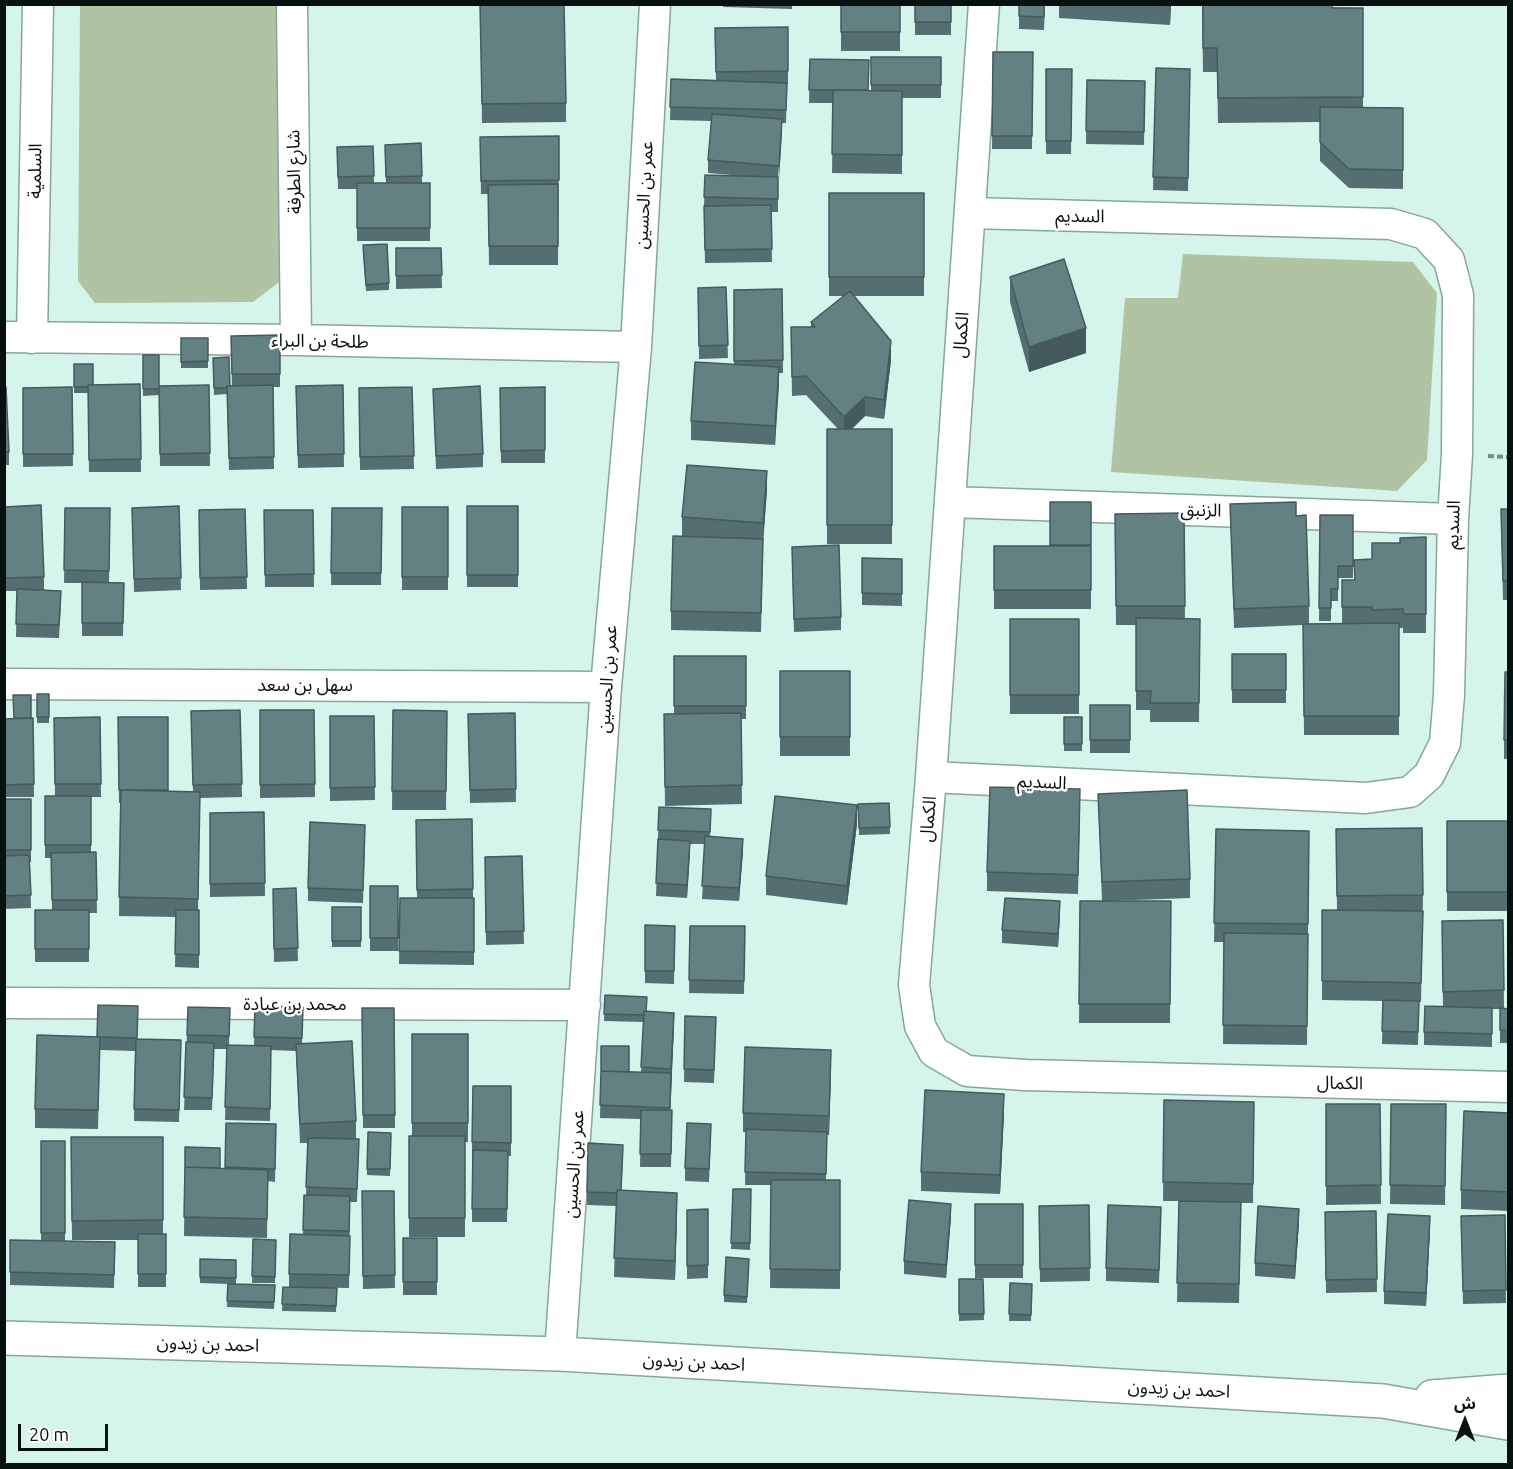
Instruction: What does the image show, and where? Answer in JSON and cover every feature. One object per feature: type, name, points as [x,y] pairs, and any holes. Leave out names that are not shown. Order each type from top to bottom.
[{"type":"street","name":"السلمية","points":[[18,338],[38,4]]},
{"type":"street","name":"شارع الطرفة","points":[[292,4],[296,340]]},
{"type":"street","name":"عمر بن الحسين","points":[[560,1354],[606,687],[636,347],[655,4]]},
{"type":"street","name":"الكمال","points":[[984,4],[931,777],[914,985],[920,1026],[934,1052],[967,1071],[1025,1075],[1509,1087]]},
{"type":"street","name":"السديم","points":[[931,777],[1366,798],[1410,792],[1429,775],[1445,743],[1449,695],[1453,519],[1457,454],[1458,295],[1449,260],[1425,234],[1391,224],[970,213]]},
{"type":"street","name":"طلحة بن البراء","points":[[18,338],[296,340],[636,347]]},
{"type":"street","name":"الزنبق","points":[[950,502],[1453,519]]},
{"type":"street","name":"سهل بن سعد","points":[[4,684],[606,687]]},
{"type":"street","name":"محمد بن عبادة","points":[[4,1003],[585,1005]]},
{"type":"street","name":"احمد بن زيدون","points":[[4,1338],[560,1354],[1383,1401],[1509,1423]]},
{"type":"street","name":"احمد بن زيدون","points":[[1383,1401],[1509,1391]]},
{"type":"green space","points":[[80,5],[281,5],[282,280],[253,302],[95,303],[78,281]]},
{"type":"green space","points":[[1183,254],[1413,262],[1437,293],[1427,460],[1397,491],[1111,472],[1125,298],[1178,298]]},
{"type":"building","points":[[480,4],[564,4],[566,103],[482,104]]},
{"type":"building","points":[[841,4],[900,4],[900,32],[841,32]]},
{"type":"building","points":[[915,4],[951,4],[951,22],[915,22]]},
{"type":"building","points":[[1019,4],[1044,4],[1044,17],[1019,16]]},
{"type":"building","points":[[1203,4],[1332,4],[1332,8],[1363,8],[1363,97],[1218,98],[1217,48],[1203,48]]},
{"type":"building","points":[[788,27],[788,71],[716,72],[715,28]]},
{"type":"building","points":[[993,52],[1033,52],[1032,136],[992,136]]},
{"type":"building","points":[[871,57],[941,57],[941,85],[871,85]]},
{"type":"building","points":[[810,59],[869,60],[868,90],[809,90]]},
{"type":"building","points":[[1156,68],[1190,69],[1188,178],[1153,177]]},
{"type":"building","points":[[1046,69],[1072,69],[1071,141],[1046,141]]},
{"type":"building","points":[[671,79],[787,83],[786,110],[670,107]]},
{"type":"building","points":[[1087,80],[1145,81],[1144,132],[1086,131]]},
{"type":"building","points":[[833,90],[902,91],[902,155],[832,154]]},
{"type":"building","points":[[1320,107],[1403,108],[1403,170],[1349,169],[1320,142]]},
{"type":"building","points":[[712,114],[782,119],[779,166],[708,160]]},
{"type":"building","points":[[559,136],[559,180],[481,181],[480,137]]},
{"type":"building","points":[[421,143],[422,176],[386,177],[385,145]]},
{"type":"building","points":[[373,146],[374,176],[338,177],[337,147]]},
{"type":"building","points":[[705,175],[778,177],[778,199],[704,197]]},
{"type":"building","points":[[357,183],[430,183],[430,228],[357,228]]},
{"type":"building","points":[[558,184],[558,246],[489,246],[488,185]]},
{"type":"building","points":[[829,193],[924,193],[924,277],[829,277]]},
{"type":"building","points":[[771,205],[772,249],[705,250],[704,206]]},
{"type":"building","points":[[387,244],[389,283],[366,285],[363,245]]},
{"type":"building","points":[[396,248],[441,248],[442,275],[396,276]]},
{"type":"building","points":[[1064,259],[1086,328],[1029,347],[1010,277]]},
{"type":"building","points":[[726,287],[728,345],[699,346],[698,288]]},
{"type":"building","points":[[782,289],[783,360],[734,361],[734,290]]},
{"type":"building","points":[[850,291],[891,341],[884,400],[865,397],[844,417],[806,376],[792,377],[791,327],[815,327],[811,322]]},
{"type":"building","points":[[280,335],[280,374],[232,374],[231,336]]},
{"type":"building","points":[[181,338],[208,338],[208,361],[181,362]]},
{"type":"building","points":[[143,355],[159,355],[159,389],[143,389]]},
{"type":"building","points":[[229,357],[230,386],[214,388],[213,358]]},
{"type":"building","points":[[695,362],[779,367],[775,426],[691,421]]},
{"type":"building","points":[[74,364],[93,364],[93,385],[74,387]]},
{"type":"building","points":[[140,384],[141,459],[89,460],[88,385]]},
{"type":"building","points":[[209,385],[210,453],[160,454],[159,386]]},
{"type":"building","points":[[273,385],[274,457],[229,458],[227,386]]},
{"type":"building","points":[[343,385],[344,454],[298,455],[296,386]]},
{"type":"building","points":[[480,386],[483,454],[436,456],[433,389]]},
{"type":"building","points":[[4,387],[6,387],[9,452],[4,452]]},
{"type":"building","points":[[72,387],[73,454],[23,454],[23,388]]},
{"type":"building","points":[[412,387],[414,456],[360,457],[359,388]]},
{"type":"building","points":[[545,387],[545,450],[501,451],[500,388]]},
{"type":"building","points":[[827,429],[892,429],[892,525],[827,525]]},
{"type":"building","points":[[687,465],[767,471],[763,523],[682,517]]},
{"type":"building","points":[[1050,502],[1091,502],[1091,545],[1050,545]]},
{"type":"building","points":[[1296,502],[1296,516],[1306,515],[1309,606],[1234,609],[1230,504]]},
{"type":"building","points":[[41,505],[44,577],[4,578],[4,507]]},
{"type":"building","points":[[179,506],[181,578],[134,579],[132,508]]},
{"type":"building","points":[[467,506],[518,506],[518,575],[467,575]]},
{"type":"building","points":[[402,507],[448,507],[448,577],[402,577]]},
{"type":"building","points":[[65,508],[110,508],[109,571],[64,570]]},
{"type":"building","points":[[332,508],[382,508],[381,573],[331,573]]},
{"type":"building","points":[[245,509],[247,577],[200,578],[199,510]]},
{"type":"building","points":[[1501,509],[1509,509],[1509,581],[1503,581]]},
{"type":"building","points":[[264,510],[313,510],[314,574],[265,575]]},
{"type":"building","points":[[1184,513],[1185,606],[1116,606],[1115,514]]},
{"type":"building","points":[[1320,515],[1353,515],[1353,566],[1338,566],[1338,589],[1331,589],[1331,608],[1319,608]]},
{"type":"building","points":[[673,536],[763,539],[761,613],[671,611]]},
{"type":"building","points":[[1426,537],[1426,614],[1403,614],[1403,609],[1372,610],[1372,607],[1342,607],[1342,580],[1355,580],[1354,560],[1372,559],[1372,543],[1400,543],[1400,538]]},
{"type":"building","points":[[839,545],[841,617],[794,619],[792,547]]},
{"type":"building","points":[[994,546],[1091,546],[1091,590],[994,590]]},
{"type":"building","points":[[862,558],[902,559],[902,594],[862,593]]},
{"type":"building","points":[[82,582],[124,583],[123,623],[82,623]]},
{"type":"building","points":[[17,589],[61,591],[59,625],[16,624]]},
{"type":"building","points":[[1136,618],[1200,619],[1199,703],[1150,703],[1151,691],[1136,691]]},
{"type":"building","points":[[1010,619],[1079,619],[1079,695],[1010,695]]},
{"type":"building","points":[[1399,623],[1399,716],[1304,716],[1303,624]]},
{"type":"building","points":[[1232,654],[1286,654],[1286,690],[1232,690]]},
{"type":"building","points":[[674,656],[746,656],[746,706],[674,706]]},
{"type":"building","points":[[780,671],[850,671],[850,737],[780,737]]},
{"type":"building","points":[[1505,672],[1509,672],[1509,740],[1504,740]]},
{"type":"building","points":[[37,694],[49,694],[49,717],[37,717]]},
{"type":"building","points":[[13,695],[31,695],[31,718],[14,718]]},
{"type":"building","points":[[1090,705],[1130,705],[1130,740],[1090,740]]},
{"type":"building","points":[[240,710],[242,784],[193,785],[191,711]]},
{"type":"building","points":[[260,710],[314,710],[315,784],[260,785]]},
{"type":"building","points":[[393,710],[447,711],[446,791],[392,791]]},
{"type":"building","points":[[515,713],[516,789],[470,790],[468,714]]},
{"type":"building","points":[[741,713],[742,785],[665,787],[664,714]]},
{"type":"building","points":[[330,716],[374,716],[375,787],[330,788]]},
{"type":"building","points":[[100,717],[101,784],[55,784],[54,718]]},
{"type":"building","points":[[118,717],[168,717],[168,790],[119,790]]},
{"type":"building","points":[[1064,717],[1082,717],[1082,744],[1064,744]]},
{"type":"building","points":[[33,718],[34,784],[4,785],[4,719]]},
{"type":"building","points":[[990,787],[1080,789],[1078,875],[987,872]]},
{"type":"building","points":[[121,790],[200,792],[198,899],[119,897]]},
{"type":"building","points":[[1187,790],[1190,879],[1102,882],[1098,794]]},
{"type":"building","points":[[45,796],[91,796],[91,845],[45,845]]},
{"type":"building","points":[[775,796],[857,805],[847,886],[766,876]]},
{"type":"building","points":[[4,799],[31,799],[31,850],[4,850]]},
{"type":"building","points":[[889,803],[890,827],[859,828],[858,804]]},
{"type":"building","points":[[659,807],[711,809],[710,832],[658,830]]},
{"type":"building","points":[[264,812],[265,883],[210,884],[210,813]]},
{"type":"building","points":[[472,819],[473,889],[417,890],[416,820]]},
{"type":"building","points":[[1447,821],[1509,821],[1509,892],[1447,892]]},
{"type":"building","points":[[310,822],[365,825],[363,890],[308,888]]},
{"type":"building","points":[[1422,828],[1423,895],[1337,896],[1336,829]]},
{"type":"building","points":[[1216,829],[1309,831],[1308,924],[1214,923]]},
{"type":"building","points":[[705,836],[743,839],[739,888],[702,886]]},
{"type":"building","points":[[658,839],[690,841],[687,885],[656,883]]},
{"type":"building","points":[[96,852],[97,900],[52,900],[51,853]]},
{"type":"building","points":[[29,855],[31,895],[4,896],[4,856]]},
{"type":"building","points":[[522,856],[524,931],[486,932],[485,857]]},
{"type":"building","points":[[370,886],[398,886],[398,938],[370,938]]},
{"type":"building","points":[[296,888],[298,948],[274,949],[273,889]]},
{"type":"building","points":[[400,898],[474,898],[474,952],[399,951]]},
{"type":"building","points":[[1005,898],[1060,901],[1058,934],[1002,930]]},
{"type":"building","points":[[1080,901],[1171,901],[1170,1004],[1079,1004]]},
{"type":"building","points":[[332,907],[361,907],[361,941],[332,941]]},
{"type":"building","points":[[35,910],[89,910],[89,949],[35,949]]},
{"type":"building","points":[[176,910],[199,910],[199,955],[175,954]]},
{"type":"building","points":[[1322,910],[1423,911],[1421,983],[1322,981]]},
{"type":"building","points":[[1503,920],[1504,990],[1443,992],[1442,921]]},
{"type":"building","points":[[645,925],[675,926],[674,971],[645,971]]},
{"type":"building","points":[[690,926],[745,926],[744,981],[689,980]]},
{"type":"building","points":[[1224,933],[1308,934],[1307,1026],[1223,1025]]},
{"type":"building","points":[[605,995],[647,997],[646,1011],[644,1015],[604,1014]]},
{"type":"building","points":[[1383,1000],[1419,1001],[1418,1032],[1382,1031]]},
{"type":"building","points":[[98,1005],[138,1006],[137,1038],[97,1037]]},
{"type":"building","points":[[255,1006],[303,1007],[302,1038],[254,1037]]},
{"type":"building","points":[[1425,1006],[1492,1008],[1492,1034],[1424,1032]]},
{"type":"building","points":[[188,1007],[230,1008],[229,1036],[187,1035]]},
{"type":"building","points":[[362,1008],[394,1008],[395,1115],[363,1115]]},
{"type":"building","points":[[1500,1008],[1509,1009],[1509,1031],[1500,1030]]},
{"type":"building","points":[[644,1011],[674,1013],[671,1069],[641,1067]]},
{"type":"building","points":[[685,1016],[716,1017],[714,1070],[684,1069]]},
{"type":"building","points":[[412,1034],[468,1034],[468,1123],[412,1123]]},
{"type":"building","points":[[37,1035],[100,1037],[98,1110],[35,1109]]},
{"type":"building","points":[[136,1039],[181,1040],[179,1110],[134,1109]]},
{"type":"building","points":[[352,1041],[356,1121],[300,1124],[296,1044]]},
{"type":"building","points":[[186,1042],[214,1043],[212,1098],[184,1097]]},
{"type":"building","points":[[227,1045],[271,1046],[270,1109],[225,1107]]},
{"type":"building","points":[[601,1046],[629,1046],[629,1072],[601,1071]]},
{"type":"building","points":[[745,1047],[831,1050],[829,1116],[743,1113]]},
{"type":"building","points":[[601,1071],[671,1073],[670,1108],[600,1105]]},
{"type":"building","points":[[473,1086],[511,1086],[511,1143],[472,1142]]},
{"type":"building","points":[[925,1090],[1004,1094],[1000,1175],[921,1172]]},
{"type":"building","points":[[1164,1100],[1254,1102],[1253,1184],[1163,1182]]},
{"type":"building","points":[[1326,1104],[1380,1104],[1381,1185],[1326,1186]]},
{"type":"building","points":[[1391,1104],[1446,1104],[1445,1186],[1390,1185]]},
{"type":"building","points":[[641,1110],[672,1110],[671,1154],[640,1154]]},
{"type":"building","points":[[1464,1111],[1509,1113],[1509,1192],[1461,1190]]},
{"type":"building","points":[[226,1123],[276,1124],[275,1169],[225,1167]]},
{"type":"building","points":[[687,1123],[711,1124],[709,1169],[685,1168]]},
{"type":"building","points":[[746,1129],[827,1132],[826,1174],[745,1172]]},
{"type":"building","points":[[368,1132],[391,1133],[390,1169],[367,1169]]},
{"type":"building","points":[[409,1136],[465,1136],[465,1218],[409,1218]]},
{"type":"building","points":[[71,1137],[163,1137],[163,1220],[72,1221]]},
{"type":"building","points":[[308,1138],[359,1139],[357,1189],[306,1187]]},
{"type":"building","points":[[41,1141],[65,1141],[65,1233],[41,1233]]},
{"type":"building","points":[[588,1143],[623,1145],[621,1190],[617,1190],[617,1193],[587,1192]]},
{"type":"building","points":[[185,1147],[220,1148],[220,1168],[185,1167]]},
{"type":"building","points":[[473,1150],[508,1151],[507,1209],[472,1209]]},
{"type":"building","points":[[185,1167],[268,1170],[267,1219],[184,1217]]},
{"type":"building","points":[[771,1180],[840,1180],[840,1270],[770,1269]]},
{"type":"building","points":[[733,1189],[751,1189],[750,1243],[731,1243]]},
{"type":"building","points":[[617,1190],[677,1193],[675,1261],[614,1258]]},
{"type":"building","points":[[362,1191],[394,1191],[395,1275],[363,1276]]},
{"type":"building","points":[[304,1195],[350,1196],[349,1231],[303,1230]]},
{"type":"building","points":[[909,1200],[951,1204],[946,1265],[904,1261]]},
{"type":"building","points":[[1179,1201],[1241,1202],[1239,1284],[1177,1283]]},
{"type":"building","points":[[975,1204],[1023,1204],[1023,1265],[975,1265]]},
{"type":"building","points":[[1089,1205],[1090,1268],[1040,1269],[1039,1206]]},
{"type":"building","points":[[1108,1205],[1161,1207],[1159,1270],[1106,1268]]},
{"type":"building","points":[[1258,1206],[1299,1209],[1295,1266],[1255,1263]]},
{"type":"building","points":[[708,1209],[708,1265],[687,1266],[687,1210]]},
{"type":"building","points":[[1376,1211],[1377,1279],[1326,1280],[1325,1212]]},
{"type":"building","points":[[1388,1214],[1430,1216],[1426,1293],[1384,1291]]},
{"type":"building","points":[[1505,1215],[1506,1290],[1463,1291],[1461,1216]]},
{"type":"building","points":[[138,1234],[166,1234],[166,1274],[138,1274]]},
{"type":"building","points":[[290,1234],[350,1236],[349,1275],[289,1274]]},
{"type":"building","points":[[403,1238],[437,1238],[437,1282],[403,1282]]},
{"type":"building","points":[[253,1239],[276,1240],[275,1277],[252,1276]]},
{"type":"building","points":[[10,1240],[115,1242],[114,1275],[10,1272]]},
{"type":"building","points":[[726,1257],[749,1259],[747,1297],[724,1295]]},
{"type":"building","points":[[200,1259],[236,1260],[236,1278],[200,1277]]},
{"type":"building","points":[[959,1279],[983,1279],[984,1314],[959,1314]]},
{"type":"building","points":[[1010,1283],[1032,1284],[1031,1315],[1009,1314]]},
{"type":"building","points":[[228,1284],[275,1285],[274,1302],[227,1301]]},
{"type":"building","points":[[283,1287],[337,1288],[336,1306],[282,1304]]}]
